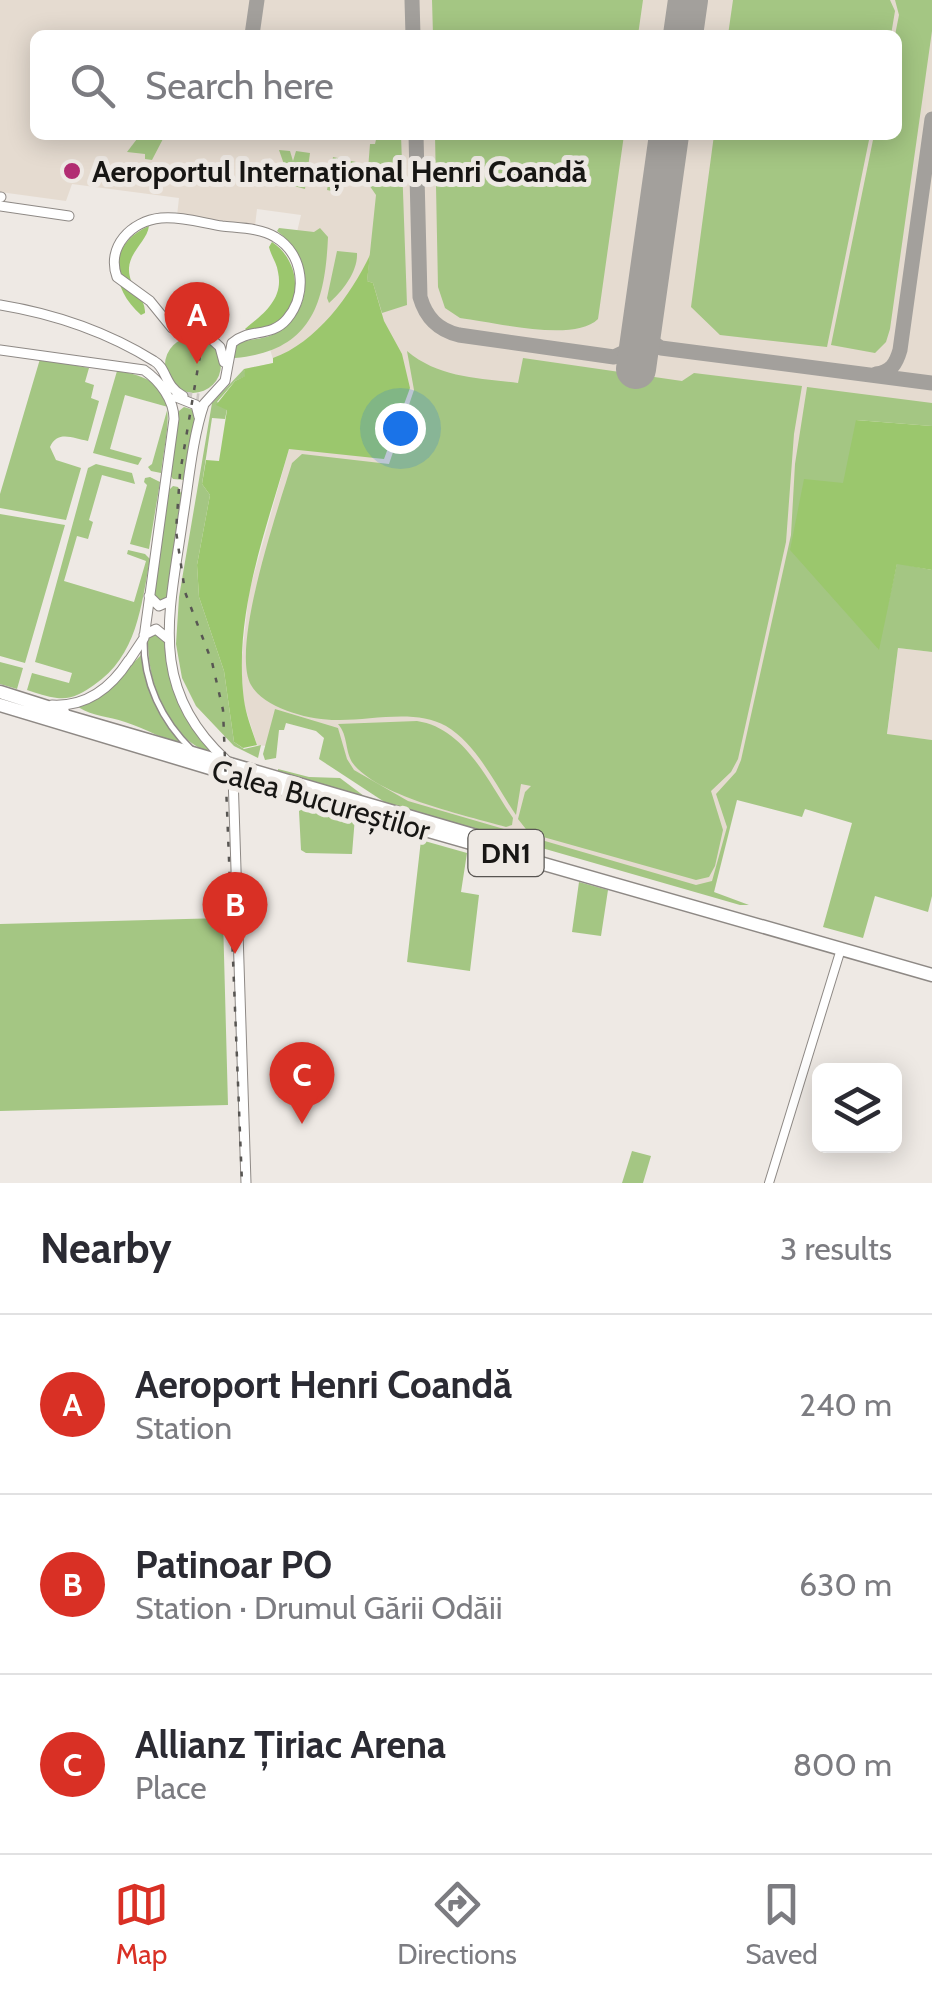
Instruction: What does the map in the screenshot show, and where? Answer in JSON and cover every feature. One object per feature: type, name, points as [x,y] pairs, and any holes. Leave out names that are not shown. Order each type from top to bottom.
[{"type":"highway","name":"Calea Bucureștilor","points":[[0,695],[82,726],[932,975]]},
{"type":"highway","name":"DN1","points":[[0,695],[72,714],[82,726]]},
{"type":"highway","name":"Calea Bucureștilor","points":[[0,705],[198,755],[233,770],[932,966]]},
{"type":"highway","name":"DN1","points":[[0,713],[82,726]]},
{"type":"street","points":[[0,206],[69,216]]},
{"type":"street","points":[[193,333],[172,328],[150,301],[117,277],[113,258],[129,232],[163,218],[260,232],[283,243],[297,264],[299,290],[292,312],[273,330],[244,335],[232,343],[225,381],[204,404],[199,420],[167,638],[182,700],[199,730],[233,770],[246,1183]]},
{"type":"street","points":[[0,305],[47,312],[120,344],[159,364],[169,385],[183,396]]},
{"type":"street","points":[[199,398],[216,387],[223,372],[222,352],[208,336]]},
{"type":"street","points":[[112,364],[120,356],[120,344]]},
{"type":"street","points":[[0,350],[112,364],[148,373],[174,406],[144,633],[147,673],[158,705],[175,732],[198,755]]},
{"type":"street","points":[[147,358],[169,391],[198,407],[199,420]]},
{"type":"street","points":[[148,596],[159,606],[170,600]]},
{"type":"street","points":[[19,698],[77,704],[104,689],[128,662],[144,633],[156,629],[167,638]]},
{"type":"street","points":[[769,1183],[841,949]]},
{"type":"shaded area","points":[[0,0],[932,0],[932,426],[819,416],[714,893],[402,804],[326,764],[334,729],[275,713],[267,746],[257,745],[244,704],[241,666],[249,592],[289,449],[244,369],[274,363],[268,342],[292,329],[313,292],[297,232],[301,215],[257,209],[255,226],[177,216],[179,198],[72,184],[66,201],[0,192]]},
{"type":"shaded area","points":[[898,648],[932,652],[932,740],[887,735]]},
{"type":"green space","points":[[432,0],[643,0],[639,30],[433,30]]},
{"type":"green space","points":[[733,0],[890,0],[895,11],[892,30],[729,30]]},
{"type":"green space","points":[[895,0],[932,0],[932,31],[890,329],[886,342],[875,353],[831,345],[873,140],[902,140],[902,30],[896,30],[899,15]]},
{"type":"green space","points":[[136,140],[162,140],[152,160],[145,159],[145,154],[127,152]]},
{"type":"green space","points":[[376,140],[401,140],[407,305],[382,313],[373,283],[367,281],[376,195],[367,182],[370,144]]},
{"type":"green space","points":[[435,140],[623,140],[598,319],[571,330],[553,330],[460,318],[445,308],[438,287]]},
{"type":"green space","points":[[713,140],[869,140],[827,347],[720,335],[691,307]]},
{"type":"green space","points":[[279,150],[290,151],[293,161],[296,151],[310,153],[305,189],[286,184],[287,173]]},
{"type":"green space","points":[[333,157],[356,162],[353,181],[336,192],[327,190]]},
{"type":"green space","points":[[149,226],[129,268],[131,281],[145,307],[141,315],[123,292],[117,267],[126,244]]},
{"type":"green space","points":[[279,228],[314,232],[320,228],[328,237],[317,303],[297,335],[281,346],[235,358],[237,344],[276,333],[289,323],[304,297],[303,268],[289,242],[277,231]]},
{"type":"green space","points":[[272,242],[292,268],[293,301],[277,322],[250,333],[245,329],[270,305],[278,290],[277,269],[269,247]]},
{"type":"green space","points":[[337,251],[357,253],[357,260],[349,280],[329,303],[327,298]]},
{"type":"green space","points":[[370,255],[367,281],[373,283],[384,321],[402,354],[410,388],[384,459],[289,449],[247,605],[243,636],[244,700],[257,745],[243,748],[234,742],[224,671],[199,597],[197,565],[210,495],[202,484],[206,460],[219,461],[227,410],[216,405],[235,381],[245,376],[244,369],[273,363],[273,358],[318,329],[353,286]]},
{"type":"green space","points":[[193,337],[212,346],[221,365],[212,384],[193,393],[174,384],[165,365],[174,346]]},
{"type":"green space","points":[[407,351],[446,372],[518,383],[523,358],[682,381],[694,373],[802,386],[794,434],[786,542],[738,759],[731,772],[711,791],[723,830],[709,877],[696,880],[529,833],[518,819],[525,792],[531,786],[521,784],[516,815],[467,743],[446,726],[408,717],[340,720],[304,716],[267,701],[251,685],[246,666],[251,609],[292,463],[302,454],[389,464],[414,390]]},
{"type":"green space","points":[[40,359],[89,368],[85,382],[94,385],[91,398],[99,401],[88,441],[61,437],[50,447],[56,460],[81,468],[66,520],[0,508],[0,494]]},
{"type":"green space","points":[[244,369],[246,376],[235,381],[217,402],[227,409],[225,419],[212,418],[202,484],[210,495],[197,565],[199,597],[224,671],[234,742],[244,749],[261,745],[258,758],[234,746],[196,706],[182,678],[176,644],[179,597],[212,403]]},
{"type":"green space","points":[[117,371],[153,383],[167,406],[125,395],[110,449],[142,458],[138,465],[93,453]]},
{"type":"green space","points":[[807,387],[932,403],[932,426],[856,420],[878,649],[897,563],[932,570],[932,652],[898,648],[887,734],[932,740],[932,896],[928,912],[875,896],[863,938],[823,927],[852,823],[805,809],[802,817],[737,800],[714,892],[749,905],[740,905],[386,803],[319,759],[324,738],[316,731],[286,723],[284,730],[279,730],[276,758],[265,760],[263,754],[275,709],[338,728],[354,770],[408,801],[696,885],[712,881],[727,827],[716,794],[736,772],[741,760],[791,535],[795,464]]},
{"type":"green space","points":[[184,407],[197,411],[185,480],[173,479],[169,474],[179,411]]},
{"type":"green space","points":[[167,410],[168,420],[161,473],[148,467]]},
{"type":"green space","points":[[856,420],[932,426],[932,570],[897,564],[879,650],[790,550],[804,479],[843,483]]},
{"type":"green space","points":[[96,464],[132,473],[135,484],[102,475],[89,520],[93,522],[88,539],[77,536],[64,581],[134,602],[146,561],[127,554],[128,550],[150,559],[147,577],[135,629],[120,660],[86,691],[67,698],[53,697],[27,690],[32,673],[69,683],[72,673],[35,662],[88,468]]},
{"type":"green space","points":[[145,478],[160,482],[149,549],[130,544],[147,485]]},
{"type":"green space","points":[[178,487],[183,497],[169,593],[166,600],[157,603],[153,597],[168,491]]},
{"type":"green space","points":[[0,514],[65,525],[25,663],[0,656]]},
{"type":"green space","points":[[154,631],[164,637],[169,670],[180,699],[214,754],[184,736],[163,707],[151,672],[148,637]]},
{"type":"green space","points":[[142,654],[157,706],[187,746],[78,707],[107,690]]},
{"type":"green space","points":[[0,662],[23,668],[17,689],[0,684]]},
{"type":"green space","points":[[417,721],[449,734],[462,745],[513,818],[512,825],[506,827],[448,811],[385,787],[355,766],[338,724]]},
{"type":"green space","points":[[278,772],[309,777],[340,778],[364,796]]},
{"type":"green space","points":[[312,804],[355,817],[352,854],[301,850],[299,811]]},
{"type":"green space","points":[[421,840],[467,853],[461,892],[479,895],[470,971],[407,962]]},
{"type":"green space","points":[[579,882],[608,890],[601,936],[572,932]]},
{"type":"green space","points":[[223,918],[228,1105],[0,1111],[0,924]]},
{"type":"green space","points":[[632,1151],[651,1156],[643,1183],[622,1183]]},
{"type":"taxiway","points":[[253,30],[257,0]]},
{"type":"taxiway","points":[[412,0],[413,30]]},
{"type":"taxiway","points":[[876,374],[892,366],[900,350],[932,119]]},
{"type":"taxiway","points":[[416,140],[420,297],[429,317],[439,326],[459,335],[614,357],[635,347],[643,324]]},
{"type":"taxiway","points":[[643,324],[647,339],[661,348],[932,383]]},
{"type":"runway","points":[[684,30],[688,0]]},
{"type":"runway","points":[[636,369],[668,140]]},
{"type":"tunnel","points":[[183,396],[199,398]]},
{"type":"railway","points":[[205,326],[180,473],[176,531],[185,592],[212,662],[223,710],[242,1183]]},
{"type":"place","name":"Aeroportul Internațional Henri Coandă","points":[[72,171]]},
{"type":"place","name":"Aeroport Henri Coandă","points":[[197,364]]},
{"type":"place","name":"Patinoar PO","points":[[235,954]]},
{"type":"place","name":"Allianz Țiriac Arena","points":[[302,1124]]}]
